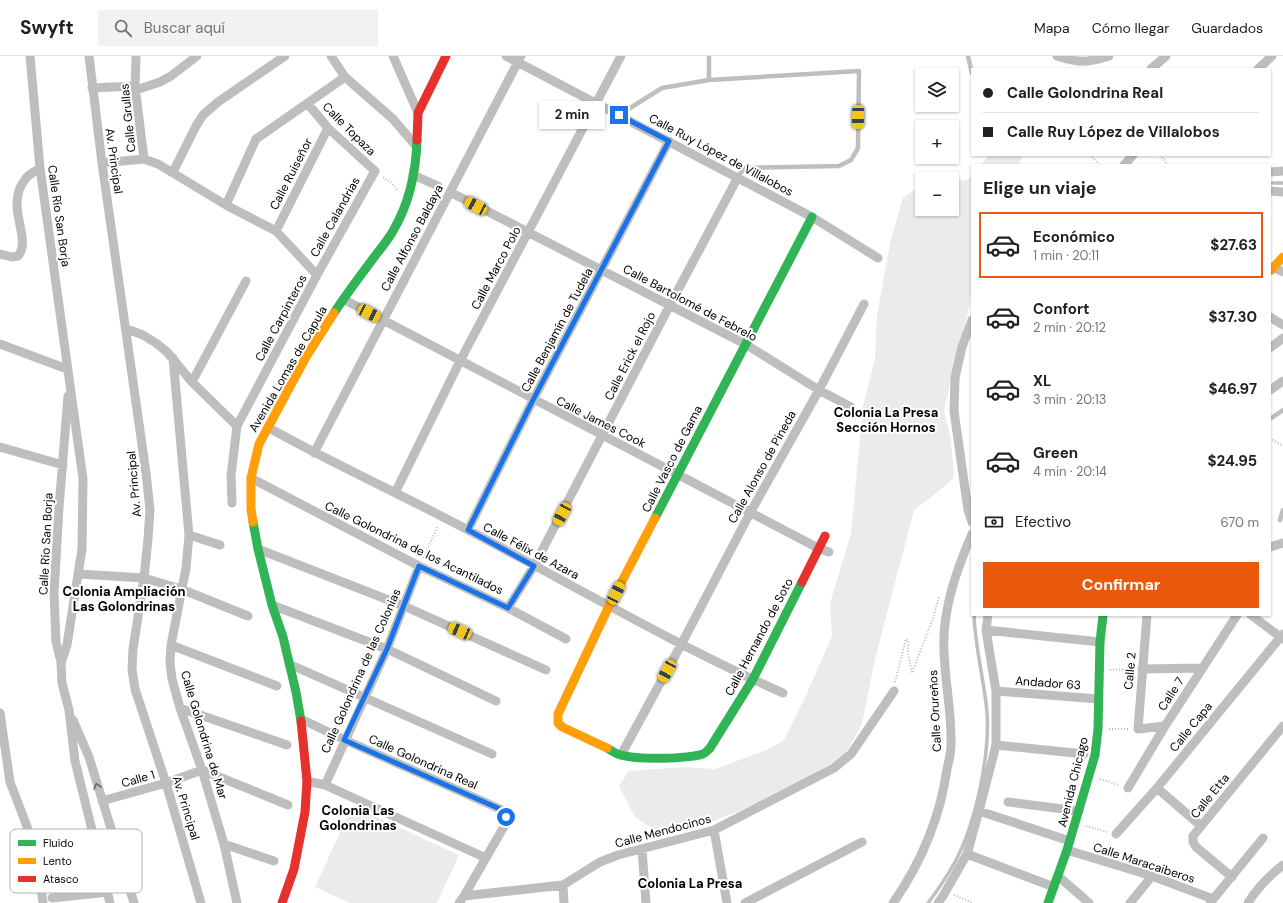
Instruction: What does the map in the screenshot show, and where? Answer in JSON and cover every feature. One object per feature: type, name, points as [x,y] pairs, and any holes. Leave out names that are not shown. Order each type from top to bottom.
[{"type":"street","name":"Calle Río San Borja","points":[[30,56],[40,168],[83,479],[82,549],[67,645],[61,663]]},
{"type":"street","name":"Av. Principal","points":[[89,56],[102,163],[127,329],[150,510],[144,578],[133,649],[132,670],[135,689],[166,783],[201,903]]},
{"type":"street","name":"Calle Grullas","points":[[102,163],[144,159],[136,88],[136,56]]},
{"type":"street","points":[[92,88],[136,88],[160,82],[171,76],[197,56]]},
{"type":"street","points":[[173,172],[196,126],[204,116],[218,102],[285,56]]},
{"type":"street","points":[[331,56],[345,77],[393,119],[417,147]]},
{"type":"street","points":[[392,56],[418,113]]},
{"type":"street","name":"Avenida Lomas de Capula","points":[[282,903],[294,869],[305,812],[307,781],[301,719],[283,637],[272,604],[258,549],[251,509],[251,478],[259,444],[306,357],[343,299],[393,232],[407,202],[417,147],[418,113],[446,56]]},
{"type":"street","name":"Calle Ruy López de Villalobos","points":[[506,56],[519,59],[596,103],[812,217],[878,258]]},
{"type":"street","name":"Calle Marco Polo","points":[[395,493],[460,361],[621,56]]},
{"type":"street","points":[[1057,56],[1094,65],[1109,56]]},
{"type":"street","points":[[1152,68],[1166,56]]},
{"type":"street","points":[[1259,68],[1272,56]]},
{"type":"street","name":"Calle Alfonso Baldaya","points":[[314,453],[382,319],[519,59]]},
{"type":"street","points":[[226,205],[256,139],[345,77]]},
{"type":"street","name":"Calle Topaza","points":[[308,104],[328,128],[375,171]]},
{"type":"street","name":"Calle Ruiseñor","points":[[276,231],[328,128]]},
{"type":"street","name":"Calle Benjamín de Tudela","points":[[468,530],[533,400],[669,141]]},
{"type":"street","points":[[1125,164],[1132,156]]},
{"type":"street","name":"Calle Carpinteros","points":[[144,159],[173,172],[226,205],[276,231],[317,275],[237,426],[230,490],[232,503]]},
{"type":"street","points":[[0,254],[12,257],[18,256],[22,251],[23,241],[16,200],[26,177],[40,168]]},
{"type":"street","name":"Calle Calandrias","points":[[317,275],[375,171]]},
{"type":"street","points":[[1271,172],[1283,171]]},
{"type":"street","points":[[413,175],[438,186]]},
{"type":"street","name":"Calle Erick el Rojo","points":[[508,608],[534,566],[738,177]]},
{"type":"street","points":[[1271,191],[1283,192]]},
{"type":"street","name":"Calle Bartolomé de Febrelo","points":[[450,192],[745,344],[819,390],[851,407]]},
{"type":"street","name":"Calle Vasco de Gama","points":[[621,755],[562,727],[558,723],[558,714],[609,606],[812,217]]},
{"type":"street","points":[[1283,257],[1272,269],[1283,272]]},
{"type":"street","points":[[192,382],[246,281]]},
{"type":"street","name":"Calle James Cook","points":[[343,299],[750,513],[818,548],[829,552]]},
{"type":"street","name":"Calle Alonso de Pineda","points":[[621,755],[750,513],[819,390],[864,304]]},
{"type":"street","points":[[1271,318],[1283,325]]},
{"type":"street","points":[[971,323],[962,347],[955,378],[954,411],[968,510],[971,519]]},
{"type":"street","points":[[127,329],[143,335],[156,343],[173,358],[192,382],[237,426]]},
{"type":"street","points":[[1271,347],[1283,338]]},
{"type":"street","points":[[0,344],[67,368]]},
{"type":"street","name":"Calle Golondrina de Mar","points":[[173,358],[189,535],[186,568],[171,645],[170,663],[172,679],[180,708],[202,770],[224,844],[237,903]]},
{"type":"street","name":"Calle Río San Borja","points":[[69,379],[54,593],[56,642],[61,663],[62,683],[69,710],[75,761],[92,829]]},
{"type":"street","points":[[1271,389],[1283,381]]},
{"type":"street","name":"Calle Félix de Azara","points":[[269,428],[314,453],[468,530],[609,606],[783,693]]},
{"type":"street","points":[[0,447],[63,465]]},
{"type":"street","name":"Calle Golondrina de los Acantilados","points":[[251,478],[419,566],[508,608],[566,639]]},
{"type":"street","points":[[189,535],[220,545]]},
{"type":"street","name":"Calle Hernando de Soto","points":[[621,755],[641,759],[698,755],[705,753],[710,748],[753,679],[825,536]]},
{"type":"street","name":"Calle Orureños","points":[[893,903],[920,859],[936,821],[944,789],[951,746],[950,715],[944,650],[947,608],[961,561],[971,536]]},
{"type":"street","points":[[1271,547],[1283,543]]},
{"type":"street","points":[[258,549],[404,606],[546,670]]},
{"type":"street","name":"Calle Golondrina de las Colonias","points":[[325,785],[344,740],[387,649],[419,566]]},
{"type":"street","points":[[79,574],[144,578],[181,589],[248,616]]},
{"type":"street","points":[[272,604],[387,649],[496,701]]},
{"type":"street","points":[[938,903],[967,854],[996,745],[996,691],[986,630],[988,616]]},
{"type":"street","name":"Avenida Chicago","points":[[1048,903],[1070,841],[1094,755],[1098,729],[1100,642],[1103,616]]},
{"type":"street","name":"Calle 2","points":[[1138,728],[1147,616]]},
{"type":"street","name":"Calle 7","points":[[1128,788],[1165,726],[1236,616]]},
{"type":"street","points":[[1252,616],[1282,637]]},
{"type":"street","points":[[986,630],[1100,642]]},
{"type":"street","name":"Calle Capa","points":[[1116,834],[1157,788],[1282,637]]},
{"type":"street","points":[[171,645],[277,686]]},
{"type":"street","points":[[289,664],[492,754]]},
{"type":"street","points":[[1142,669],[1202,668]]},
{"type":"street","name":"Calle Mendocinos","points":[[461,899],[563,885],[600,862],[618,855],[714,830],[834,768],[850,754],[894,691]]},
{"type":"street","name":"Andador 63","points":[[996,691],[1098,699]]},
{"type":"street","points":[[180,708],[287,746]]},
{"type":"street","name":"Calle Río San Borja","points":[[69,710],[89,757],[111,829]]},
{"type":"street","points":[[0,714],[10,782],[28,829]]},
{"type":"street","name":"Calle Golondrina Real","points":[[301,719],[504,812],[506,823],[486,858]]},
{"type":"street","points":[[1138,728],[1165,726]]},
{"type":"street","name":"Calle Etta","points":[[1232,877],[1196,847],[1193,842],[1193,836],[1283,726]]},
{"type":"street","points":[[996,745],[1084,754]]},
{"type":"street","points":[[202,770],[288,805]]},
{"type":"street","name":"Calle 1","points":[[102,801],[166,783],[202,770]]},
{"type":"street","points":[[307,781],[325,785],[486,858],[461,899]]},
{"type":"street","points":[[1157,788],[1201,826]]},
{"type":"street","points":[[1008,802],[1079,811]]},
{"type":"street","points":[[979,811],[1070,841]]},
{"type":"street","points":[[714,830],[727,903]]},
{"type":"street","points":[[1212,901],[1263,838]]},
{"type":"street","points":[[745,903],[862,842]]},
{"type":"street","points":[[224,844],[274,861]]},
{"type":"street","points":[[642,849],[646,903]]},
{"type":"street","name":"Calle Maracaiberos","points":[[1067,850],[1152,876],[1212,901]]},
{"type":"street","points":[[967,854],[1054,886]]},
{"type":"street","points":[[1248,903],[1256,891],[1274,872],[1283,865]]},
{"type":"street","points":[[1058,876],[1089,903]]},
{"type":"street","points":[[1130,903],[1152,876]]},
{"type":"street","points":[[563,885],[564,903]]},
{"type":"street","points":[[48,901],[101,893]]},
{"type":"street","name":"Calle Río San Borja","points":[[108,893],[110,903]]},
{"type":"street","name":"Calle Río San Borja","points":[[131,893],[134,903]]},
{"type":"lane","points":[[709,56],[709,80]]},
{"type":"lane","points":[[968,56],[971,69]]},
{"type":"lane","points":[[619,115],[662,88],[709,80],[859,71],[858,148],[851,160],[839,166],[744,168],[738,177]]},
{"type":"lane","points":[[1271,418],[1283,410]]},
{"type":"lane","points":[[1280,520],[1283,510]]},
{"type":"path","points":[[1091,156],[1099,164]]},
{"type":"path","points":[[1161,156],[1167,164]]},
{"type":"path","points":[[375,171],[392,183],[407,202]]},
{"type":"path","points":[[1271,439],[1283,446]]},
{"type":"path","points":[[419,566],[443,517]]},
{"type":"path","points":[[894,691],[895,680],[906,639],[908,641],[908,653],[912,673],[941,590]]},
{"type":"path","points":[[1099,671],[1142,669]]},
{"type":"path","points":[[1098,729],[1138,728]]},
{"type":"path","points":[[1089,776],[1128,788]]},
{"type":"path","points":[[1075,823],[1116,834]]},
{"type":"path","points":[[946,891],[973,903]]},
{"type":"shaded area","points":[[988,156],[1022,156],[1018,164],[982,164]]},
{"type":"shaded area","points":[[971,176],[971,292],[967,317],[944,411],[951,440],[954,478],[914,510],[875,659],[862,724],[844,756],[788,789],[691,830],[663,835],[635,817],[619,786],[629,771],[685,767],[715,769],[767,750],[784,740],[808,691],[832,636],[830,603],[851,534],[863,406],[875,359],[877,315],[891,239],[903,198],[915,189],[915,216],[959,216],[959,180],[967,180]]},
{"type":"shaded area","points":[[352,806],[459,855],[437,903],[350,903],[315,887]]},
{"type":"waterway","points":[[1271,183],[1283,183]]},
{"type":"waterway","points":[[928,903],[949,872],[963,846],[975,809],[984,768],[987,712],[974,616]]},
{"type":"traffic: fast","points":[[334,313],[389,238],[399,221],[411,187],[417,140]]},
{"type":"traffic: fast","points":[[655,518],[812,217]]},
{"type":"traffic: fast","points":[[253,522],[272,605],[283,637],[301,721]]},
{"type":"traffic: fast","points":[[607,748],[621,755],[638,758],[686,757],[696,756],[706,752],[753,679],[802,582]]},
{"type":"traffic: fast","points":[[1048,903],[1067,850],[1095,755],[1098,729],[1100,642],[1103,616]]},
{"type":"traffic: slow","points":[[1271,270],[1283,257]]},
{"type":"traffic: slow","points":[[253,522],[251,509],[251,478],[259,444],[306,357],[334,313]]},
{"type":"traffic: slow","points":[[607,748],[562,727],[558,723],[558,714],[609,606],[655,518]]},
{"type":"traffic: jam","points":[[417,140],[418,113],[446,56]]},
{"type":"traffic: jam","points":[[802,582],[825,536]]},
{"type":"traffic: jam","points":[[282,903],[294,869],[305,812],[307,781],[301,721]]},
{"type":"district","name":"Colonia La Presa Sección Hornos","points":[[886,420]]},
{"type":"district","name":"Colonia Ampliación Las Golondrinas","points":[[124,598]]},
{"type":"district","name":"Colonia Las Golondrinas","points":[[358,818]]},
{"type":"district","name":"Colonia La Presa","points":[[690,883]]},
{"type":"route","points":[[506,817],[504,812],[500,809],[344,740],[387,649],[419,566],[508,608],[534,566],[468,530],[533,400],[669,141],[619,115]]}]
